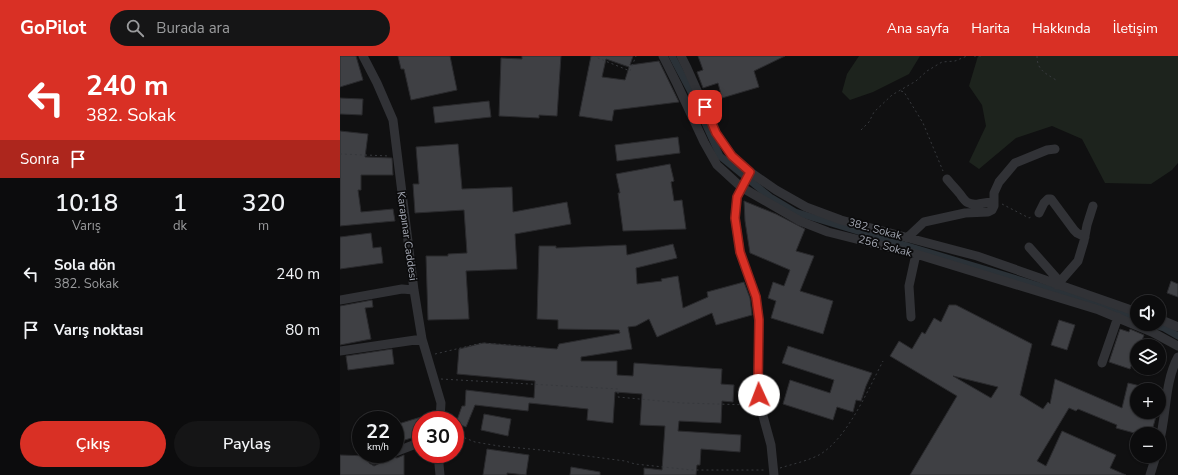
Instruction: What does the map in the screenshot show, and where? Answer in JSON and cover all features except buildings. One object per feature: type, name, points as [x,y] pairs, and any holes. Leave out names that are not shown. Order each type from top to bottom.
[{"type":"street","name":"Karapınar Caddesi","points":[[363,56],[377,83],[393,120],[414,290],[422,339],[434,379],[440,403],[440,411]]},
{"type":"street","name":"256. Sokak","points":[[663,56],[704,142],[718,165],[742,185],[800,221],[828,232],[916,254],[1100,310],[1152,332],[1178,346]]},
{"type":"street","name":"382. Sokak","points":[[681,56],[716,133],[732,156],[750,172],[776,190],[806,207],[841,220],[977,256],[1059,283],[1130,309]]},
{"type":"street","points":[[907,238],[924,222],[965,213],[988,212],[992,210],[994,206],[994,192],[999,182],[1015,163],[1047,150],[1055,149]]},
{"type":"street","points":[[750,172],[737,197],[735,218],[740,252],[756,297],[759,320],[758,385],[760,405],[771,446],[774,473]]},
{"type":"street","points":[[947,179],[960,194],[963,200],[968,203],[977,204],[986,201],[994,202]]},
{"type":"street","points":[[1039,214],[1044,203],[1048,199],[1051,199],[1074,230],[1085,237]]},
{"type":"street","points":[[1029,247],[1059,283],[1078,261],[1093,206]]},
{"type":"street","points":[[911,317],[909,286],[916,254]]},
{"type":"street","points":[[340,300],[402,289],[414,290]]},
{"type":"street","points":[[1102,363],[1118,317]]},
{"type":"street","points":[[1166,322],[1178,327]]},
{"type":"street","points":[[340,351],[422,339]]},
{"type":"street","points":[[1161,427],[1173,367],[1178,357]]},
{"type":"street","points":[[439,463],[440,475]]},
{"type":"street","points":[[1150,475],[1154,463]]},
{"type":"path","points":[[593,56],[630,71],[636,56]]},
{"type":"path","points":[[861,130],[869,122],[874,112],[900,90],[916,81],[942,62],[955,61],[966,56]]},
{"type":"path","points":[[974,56],[981,56]]},
{"type":"path","points":[[1037,56],[1037,64],[1040,69],[1056,80]]},
{"type":"path","points":[[900,90],[904,92],[924,123],[947,179]]},
{"type":"path","points":[[340,154],[397,156]]},
{"type":"path","points":[[994,202],[1000,203],[1029,218],[1039,214]]},
{"type":"path","points":[[427,356],[482,343],[536,347]]},
{"type":"path","points":[[464,438],[475,442],[499,446],[625,461],[636,464],[692,470],[774,473],[818,455],[833,444],[856,413],[883,361]]},
{"type":"path","points":[[434,379],[618,389],[618,397],[682,403],[760,405]]},
{"type":"shaded area","points":[[859,56],[920,56],[909,74],[873,92],[850,100],[842,92],[847,74]]},
{"type":"shaded area","points":[[978,56],[1178,56],[1178,163],[1172,170],[1151,184],[1105,183],[1082,139],[1052,126],[1016,138],[979,169],[969,162],[986,126],[982,105],[969,86]]},
{"type":"waterway","points":[[672,56],[690,90],[720,156],[770,197],[795,212],[1066,294],[1130,317]]},
{"type":"waterway","points":[[1166,329],[1178,336]]},
{"type":"route","points":[[705,107],[716,133],[732,156],[750,172],[737,197],[735,218],[740,252],[756,297],[759,320],[759,395]]}]
